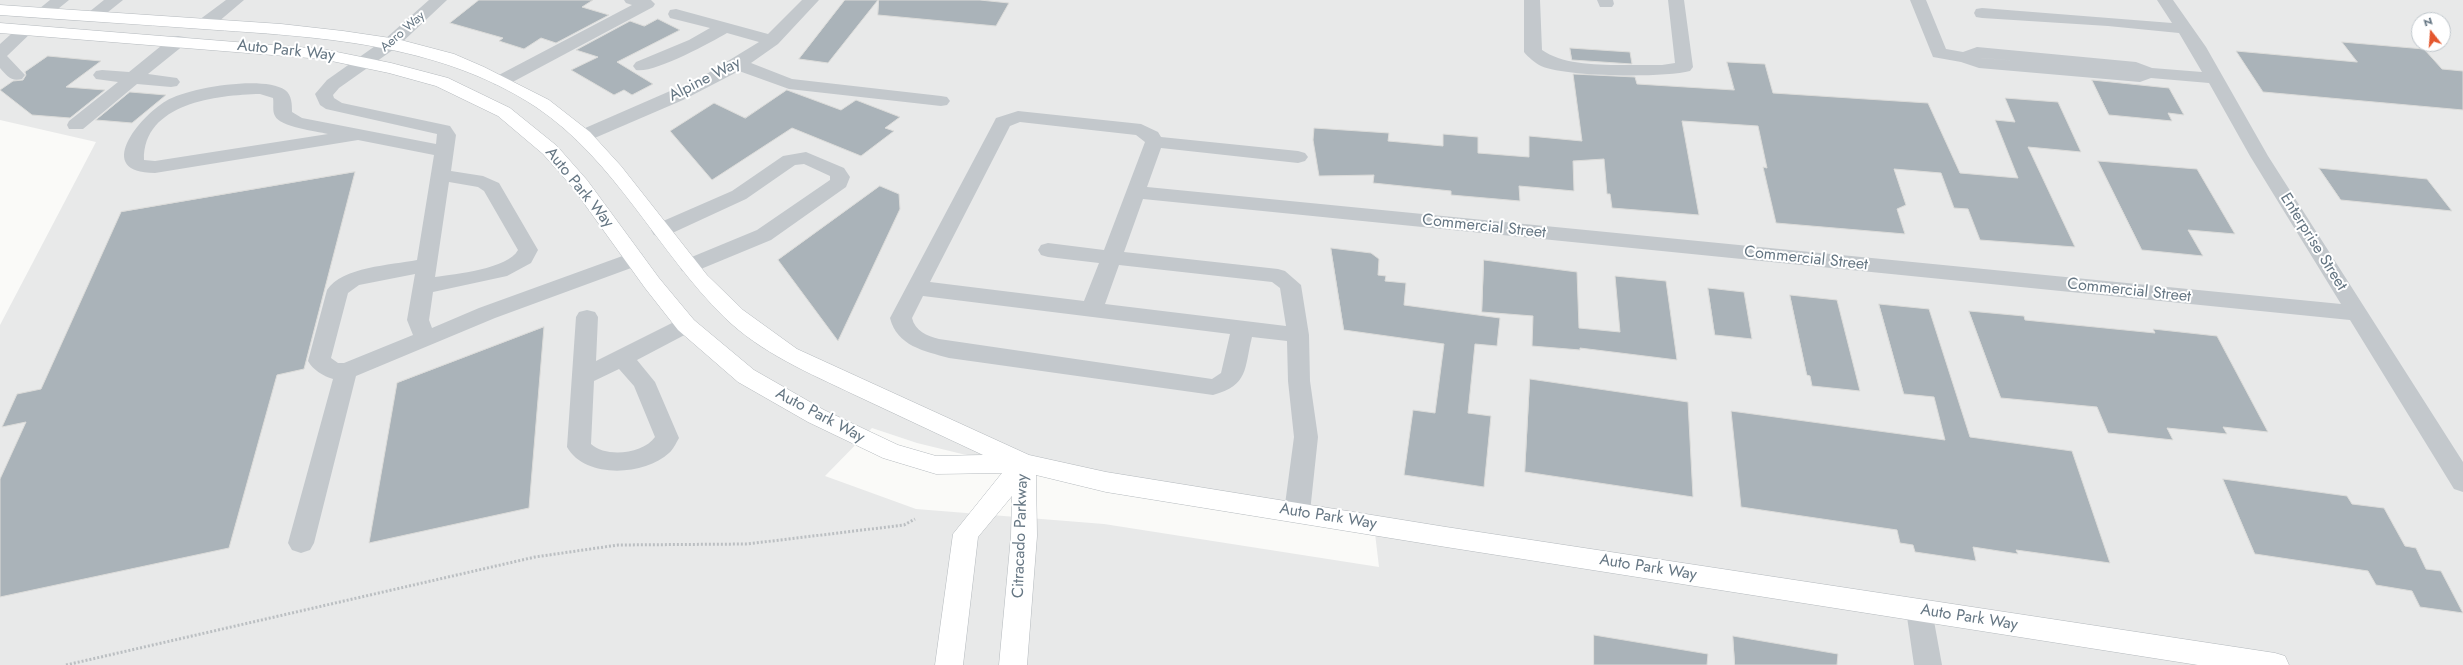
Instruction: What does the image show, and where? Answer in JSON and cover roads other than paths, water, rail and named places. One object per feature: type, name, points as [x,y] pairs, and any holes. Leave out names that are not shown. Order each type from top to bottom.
[{"type":"main road","name":"Auto Park Way","points":[[0,10],[282,29],[391,43],[448,58],[501,81],[543,104],[583,136],[614,170],[689,266],[735,315],[790,355],[1024,463],[1106,482],[2275,665]]},
{"type":"main road","name":"Auto Park Way","points":[[0,28],[314,53],[366,62],[442,82],[504,112],[550,150],[580,184],[686,325],[746,376],[816,416],[891,452],[936,465],[1024,463]]},
{"type":"main road","name":"Citracado Parkway","points":[[949,665],[966,534],[1024,463]]},
{"type":"main road","name":"Citracado Parkway","points":[[1013,665],[1024,536],[1024,463]]},
{"type":"street","points":[[42,13],[61,0]]},
{"type":"street","points":[[92,16],[115,0]]},
{"type":"street","points":[[205,24],[236,0]]},
{"type":"street","name":"Aero Way","points":[[439,0],[391,43],[327,90],[324,98],[327,102],[337,107],[443,130],[447,135],[444,151]]},
{"type":"street","points":[[501,81],[647,4],[632,0]]},
{"type":"street","name":"Alpine Way","points":[[583,136],[698,87],[738,64],[772,40],[798,16],[811,0]]},
{"type":"street","points":[[1532,0],[1533,52],[1547,62],[1579,68],[1662,70],[1684,67],[1676,0]]},
{"type":"street","points":[[1918,0],[1939,53],[1965,57],[1977,52],[2062,65],[2136,67],[2148,73],[2214,78]]},
{"type":"street","name":"Enterprise Street","points":[[2166,0],[2185,29],[2259,156],[2463,482]]},
{"type":"street","points":[[1982,13],[2108,21],[2185,29]]},
{"type":"street","points":[[676,14],[725,26],[772,40]]},
{"type":"street","points":[[642,66],[695,44],[725,26]]},
{"type":"street","points":[[0,53],[26,30]]},
{"type":"street","points":[[76,125],[178,41]]},
{"type":"street","points":[[0,58],[16,75]]},
{"type":"street","points":[[738,64],[789,84],[941,101]]},
{"type":"street","points":[[102,75],[171,82]]},
{"type":"street","points":[[354,135],[155,167],[141,167],[134,163],[133,156],[146,124],[173,104],[183,99],[246,90],[270,91],[279,94],[283,99],[284,115],[298,122],[354,135],[444,151],[426,276],[418,320],[425,339]]},
{"type":"street","points":[[1092,309],[1154,142],[1151,136],[1140,130],[1018,116],[1009,118],[1003,122],[901,318],[902,327],[908,334],[929,345],[949,350],[1213,387],[1224,384],[1231,377],[1243,328]]},
{"type":"street","points":[[1154,142],[1298,157]]},
{"type":"street","points":[[661,230],[739,195],[790,160],[806,158],[837,172],[840,177],[838,183],[764,235],[689,266]]},
{"type":"street","points":[[440,175],[483,182],[492,187],[528,250],[528,255],[522,261],[495,273],[353,279],[338,290],[319,361],[333,371],[346,371],[487,313],[635,259]]},
{"type":"street","name":"Commercial Street","points":[[1135,192],[2357,313]]},
{"type":"street","points":[[1048,250],[1278,276],[1290,285],[1298,335],[1299,381],[1306,437],[1297,512]]},
{"type":"street","points":[[917,288],[1298,335]]},
{"type":"street","points":[[587,317],[579,448],[583,454],[592,458],[629,461],[656,451],[664,445],[667,438],[644,382],[622,358]]},
{"type":"street","points":[[583,377],[686,325]]},
{"type":"street","points":[[300,543],[346,371]]},
{"type":"street","points":[[1919,610],[1928,665]]}]
